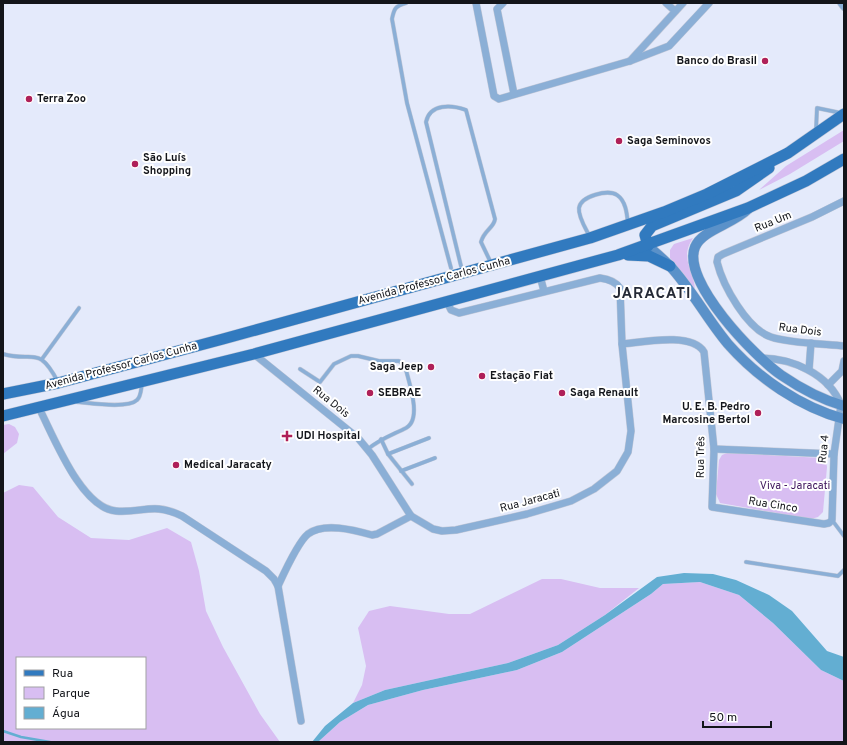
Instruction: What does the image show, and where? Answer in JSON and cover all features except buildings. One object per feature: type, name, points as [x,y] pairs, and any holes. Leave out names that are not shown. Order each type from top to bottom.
[{"type":"main road","name":"Avenida Professor Carlos Cunha","points":[[3,394],[58,383],[493,266],[590,238],[628,225],[707,194],[788,153],[844,114]]},
{"type":"main road","points":[[788,153],[758,177],[736,191],[652,226],[645,235],[648,246],[670,266],[713,325],[743,359],[768,380],[788,393],[842,418]]},
{"type":"main road","name":"Avenida Professor Carlos Cunha","points":[[3,416],[254,354],[648,246],[748,208],[806,181],[844,159]]},
{"type":"main road","points":[[748,208],[736,220],[704,235],[699,239],[694,248],[693,261],[698,276],[713,303],[748,346],[760,358],[781,375],[794,383],[843,405]]},
{"type":"main road","points":[[618,255],[649,256],[670,266]]},
{"type":"street","points":[[476,3],[494,96],[499,99],[630,62],[669,46],[709,3]]},
{"type":"street","points":[[503,3],[497,9],[514,94]]},
{"type":"street","points":[[666,3],[675,11]]},
{"type":"street","points":[[630,62],[683,3]]},
{"type":"street","points":[[841,3],[844,7]]},
{"type":"street","name":"Rua Um","points":[[719,266],[717,259],[723,254],[812,217],[844,201]]},
{"type":"street","name":"Rua Dois","points":[[719,266],[740,309],[760,332],[772,338],[844,346]]},
{"type":"street","points":[[447,302],[451,310],[459,313],[544,291],[540,276]]},
{"type":"street","name":"Rua Jaracati","points":[[411,516],[426,526],[442,531],[474,526],[571,501],[594,488],[617,471],[628,452],[631,431],[622,344],[620,288],[607,279],[600,278],[544,291]]},
{"type":"street","name":"Rua Três","points":[[622,344],[681,340],[693,343],[702,348],[706,360],[714,449],[711,505]]},
{"type":"street","points":[[809,370],[811,343]]},
{"type":"street","name":"Rua Dois","points":[[254,354],[358,438],[368,450],[411,516]]},
{"type":"street","points":[[760,358],[781,359],[809,370],[828,385],[843,405]]},
{"type":"street","points":[[828,385],[842,371],[844,361]]},
{"type":"street","name":"Rua 4","points":[[832,520],[834,454],[842,418],[843,405]]},
{"type":"street","points":[[39,408],[66,461],[84,490],[98,505],[106,509],[116,511],[157,507],[169,510],[266,571],[274,579],[278,586],[301,721]]},
{"type":"street","points":[[714,449],[834,454]]},
{"type":"street","name":"Rua Cinco","points":[[711,505],[714,508],[824,524],[829,523],[832,520]]},
{"type":"street","points":[[278,586],[286,568],[307,534],[316,530],[343,528],[372,535],[377,534],[411,516]]},
{"type":"lane","points":[[406,3],[399,5],[394,9],[392,19],[407,103],[451,268]]},
{"type":"lane","points":[[461,266],[426,122],[430,113],[435,109],[453,105],[466,110],[495,219],[492,226],[484,232],[481,242],[493,266]]},
{"type":"lane","points":[[816,134],[817,108],[844,114]]},
{"type":"lane","points":[[590,238],[579,213],[579,208],[582,201],[589,197],[608,193],[618,196],[625,207],[628,225]]},
{"type":"lane","points":[[42,359],[79,308]]},
{"type":"lane","points":[[3,354],[32,356],[42,359],[50,368],[58,383]]},
{"type":"lane","points":[[300,369],[320,382],[334,364],[351,356],[358,356],[379,361],[399,361],[405,366],[415,411],[414,420],[408,427],[381,439],[368,450]]},
{"type":"lane","points":[[68,401],[108,406],[134,402],[139,396],[142,381]]},
{"type":"lane","points":[[388,454],[429,438]]},
{"type":"lane","points":[[381,439],[388,454],[412,484]]},
{"type":"lane","points":[[401,471],[435,458]]},
{"type":"lane","points":[[832,520],[844,536]]},
{"type":"lane","points":[[746,562],[838,576],[844,570]]},
{"type":"green space","points":[[844,130],[844,141],[790,174],[759,190],[786,166]]},
{"type":"green space","points":[[693,238],[689,245],[687,258],[695,290],[670,258],[670,250],[674,244]]},
{"type":"green space","points":[[9,424],[15,427],[19,434],[17,443],[3,454],[3,425]]},
{"type":"green space","name":"Viva - Jaracati","points":[[727,453],[822,458],[826,462],[827,467],[823,512],[818,517],[811,519],[720,503],[716,494],[719,460],[722,455]]},
{"type":"green space","points":[[19,485],[33,487],[58,517],[91,538],[129,540],[167,528],[191,542],[199,571],[206,611],[223,647],[260,714],[280,742],[3,742],[3,493]]},
{"type":"green space","points":[[542,579],[561,579],[600,588],[639,588],[605,615],[558,645],[508,663],[385,690],[353,703],[362,685],[366,666],[358,628],[369,611],[390,606],[449,614],[470,614]]},
{"type":"green space","points":[[700,582],[739,595],[773,623],[821,670],[844,681],[844,742],[318,742],[340,722],[368,705],[423,690],[517,670],[562,652],[651,594],[663,584]]},
{"type":"water","points":[[684,573],[713,574],[736,580],[769,595],[792,611],[827,651],[844,657],[844,681],[821,670],[773,623],[739,595],[700,582],[663,584],[651,594],[562,652],[517,670],[423,690],[368,705],[340,722],[318,742],[312,742],[325,726],[353,703],[385,690],[508,663],[558,645],[605,615],[657,577]]},
{"type":"waterway","points":[[3,731],[21,737],[50,742]]},
{"type":"place","name":"Banco do Brasil","points":[[765,61]]},
{"type":"place","name":"Terra Zoo","points":[[29,99]]},
{"type":"place","name":"Saga Seminovos","points":[[619,141]]},
{"type":"place","name":"São Luís Shopping","points":[[135,164]]},
{"type":"place","name":"Saga Jeep","points":[[431,367]]},
{"type":"place","name":"Estação Fiat","points":[[482,376]]},
{"type":"place","name":"SEBRAE","points":[[370,393]]},
{"type":"place","name":"Saga Renault","points":[[562,393]]},
{"type":"place","name":"U. E. B. Pedro Marcosine Bertol","points":[[758,413]]},
{"type":"place","name":"UDI Hospital","points":[[287,436]]},
{"type":"place","name":"Medical Jaracaty","points":[[176,465]]},
{"type":"district","name":"JARACATI","points":[[652,294]]}]
